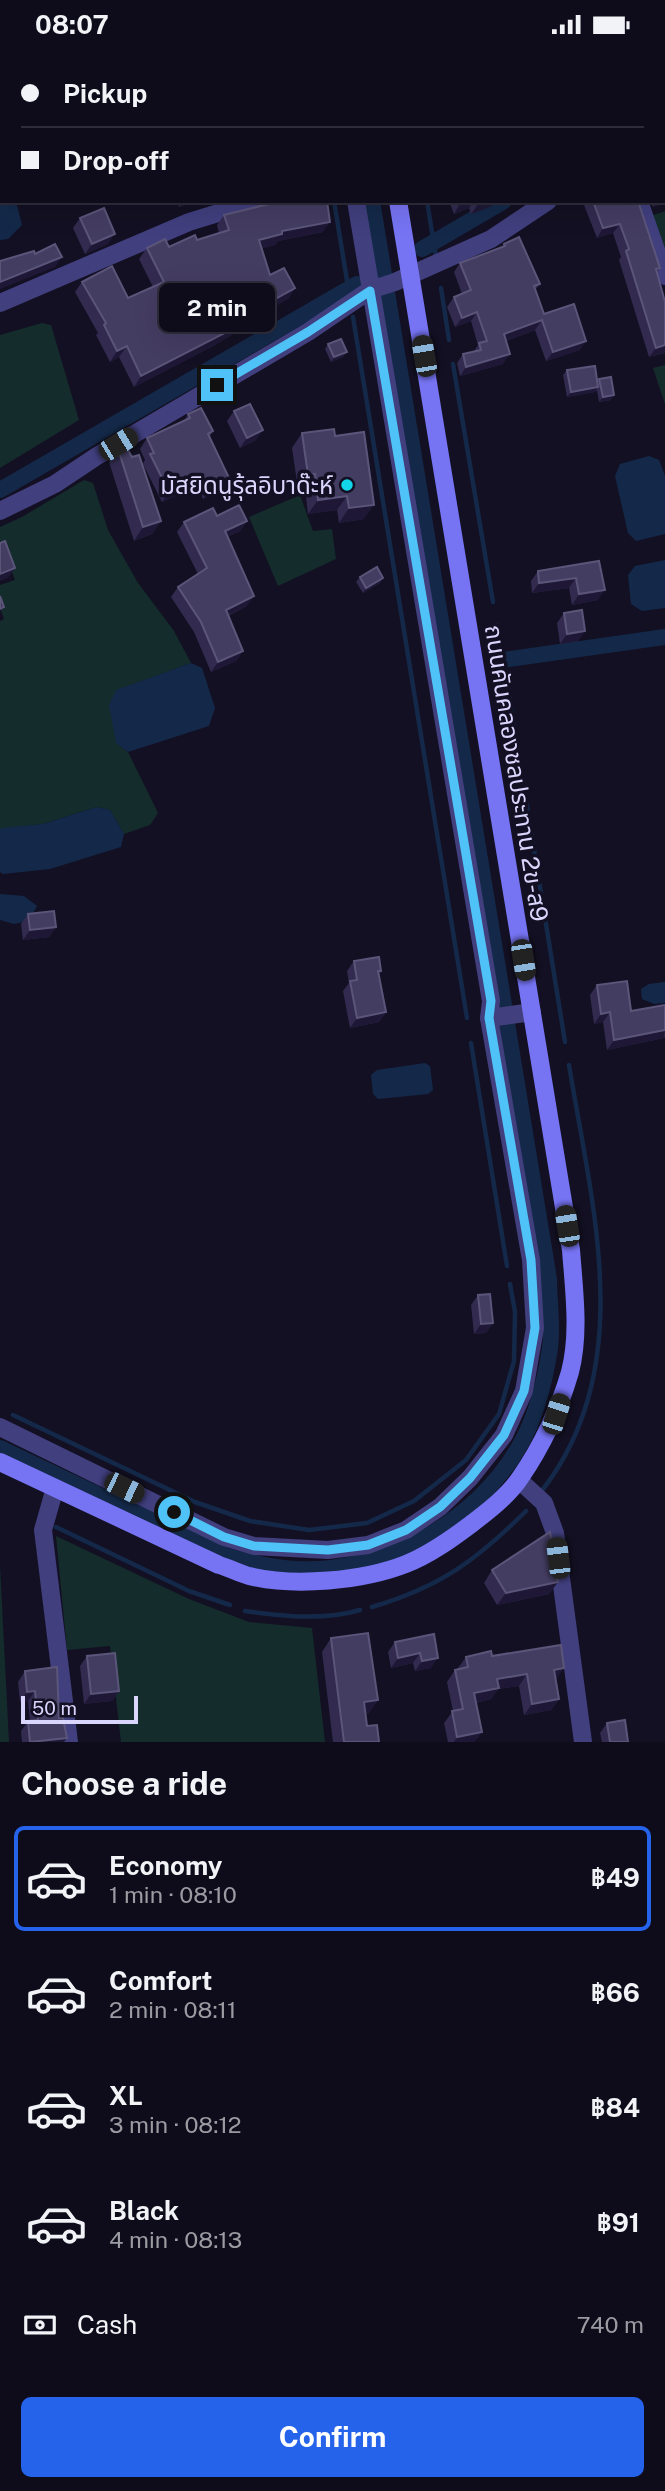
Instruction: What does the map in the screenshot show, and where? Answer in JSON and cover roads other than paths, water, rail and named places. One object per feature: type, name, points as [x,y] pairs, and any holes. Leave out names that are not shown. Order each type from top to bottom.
[{"type":"street","points":[[0,303],[157,235],[250,203]]},
{"type":"street","points":[[0,1427],[224,1537],[254,1546],[328,1550],[368,1545],[406,1530],[440,1507],[470,1478],[504,1435],[524,1391],[535,1328],[531,1260],[491,1001],[356,203]]},
{"type":"street","name":"ถนนคันคลองชลประทาน 2ข-ส9","points":[[0,1462],[219,1565],[248,1576],[321,1581],[362,1576],[406,1564],[443,1545],[485,1514],[519,1481],[556,1414],[570,1370],[575,1334],[571,1250],[527,1012],[403,279],[398,203]]},
{"type":"street","points":[[0,511],[55,485],[97,456],[308,332],[373,289],[403,279],[491,239],[545,203]]},
{"type":"street","points":[[640,203],[665,276]]},
{"type":"street","points":[[493,1017],[527,1012]]},
{"type":"street","points":[[519,1481],[544,1503],[555,1533],[583,1742]]},
{"type":"street","points":[[55,1488],[43,1530],[69,1742]]},
{"type":"water","points":[[0,203],[16,203],[22,225],[8,239],[0,240]]},
{"type":"water","points":[[649,456],[659,460],[665,476],[665,534],[636,541],[628,533],[615,476],[620,464]]},
{"type":"water","points":[[665,560],[665,608],[642,611],[631,604],[628,575],[635,566]]},
{"type":"water","points":[[191,663],[202,668],[215,708],[209,726],[128,752],[116,743],[109,705],[116,690]]},
{"type":"water","points":[[97,807],[110,810],[124,834],[121,847],[50,869],[3,874],[0,872],[0,829],[43,824]]},
{"type":"water","points":[[0,894],[24,896],[37,906],[29,921],[14,924],[0,920]]},
{"type":"water","points":[[665,982],[665,1003],[654,1004],[642,999],[641,989],[649,984]]},
{"type":"water","points":[[425,1063],[430,1066],[433,1090],[428,1094],[378,1099],[373,1094],[371,1075],[377,1070]]},
{"type":"waterway","points":[[334,203],[350,299]]},
{"type":"waterway","points":[[0,1448],[227,1556],[278,1567],[329,1568],[394,1552],[453,1519],[502,1473],[526,1434],[539,1398],[551,1340],[549,1279],[372,203]]},
{"type":"waterway","points":[[427,203],[436,257]]},
{"type":"waterway","points":[[422,249],[501,203]]},
{"type":"waterway","points":[[0,490],[357,284]]},
{"type":"waterway","points":[[441,288],[449,340]]},
{"type":"waterway","points":[[353,317],[467,1018]]},
{"type":"waterway","points":[[453,364],[493,602]]},
{"type":"waterway","points":[[497,625],[503,662]]},
{"type":"waterway","points":[[503,660],[665,637]]},
{"type":"waterway","points":[[507,682],[565,1042]]},
{"type":"waterway","points":[[471,1043],[507,1266]]},
{"type":"waterway","points":[[540,1493],[571,1445],[590,1394],[599,1341],[600,1286],[596,1230],[569,1065]]},
{"type":"waterway","points":[[13,1415],[195,1502],[250,1521],[309,1530],[367,1523],[414,1501],[466,1460],[499,1414],[514,1361],[515,1312],[510,1284]]},
{"type":"waterway","points":[[372,1607],[418,1590],[456,1570],[491,1544],[526,1511]]},
{"type":"waterway","points":[[56,1527],[189,1591],[230,1605]]},
{"type":"waterway","points":[[245,1611],[317,1616],[360,1610]]},
{"type":"place","name":"มัสยิดนูรุ้ลอิบาด๊ะห์","points":[[347,485]]}]
